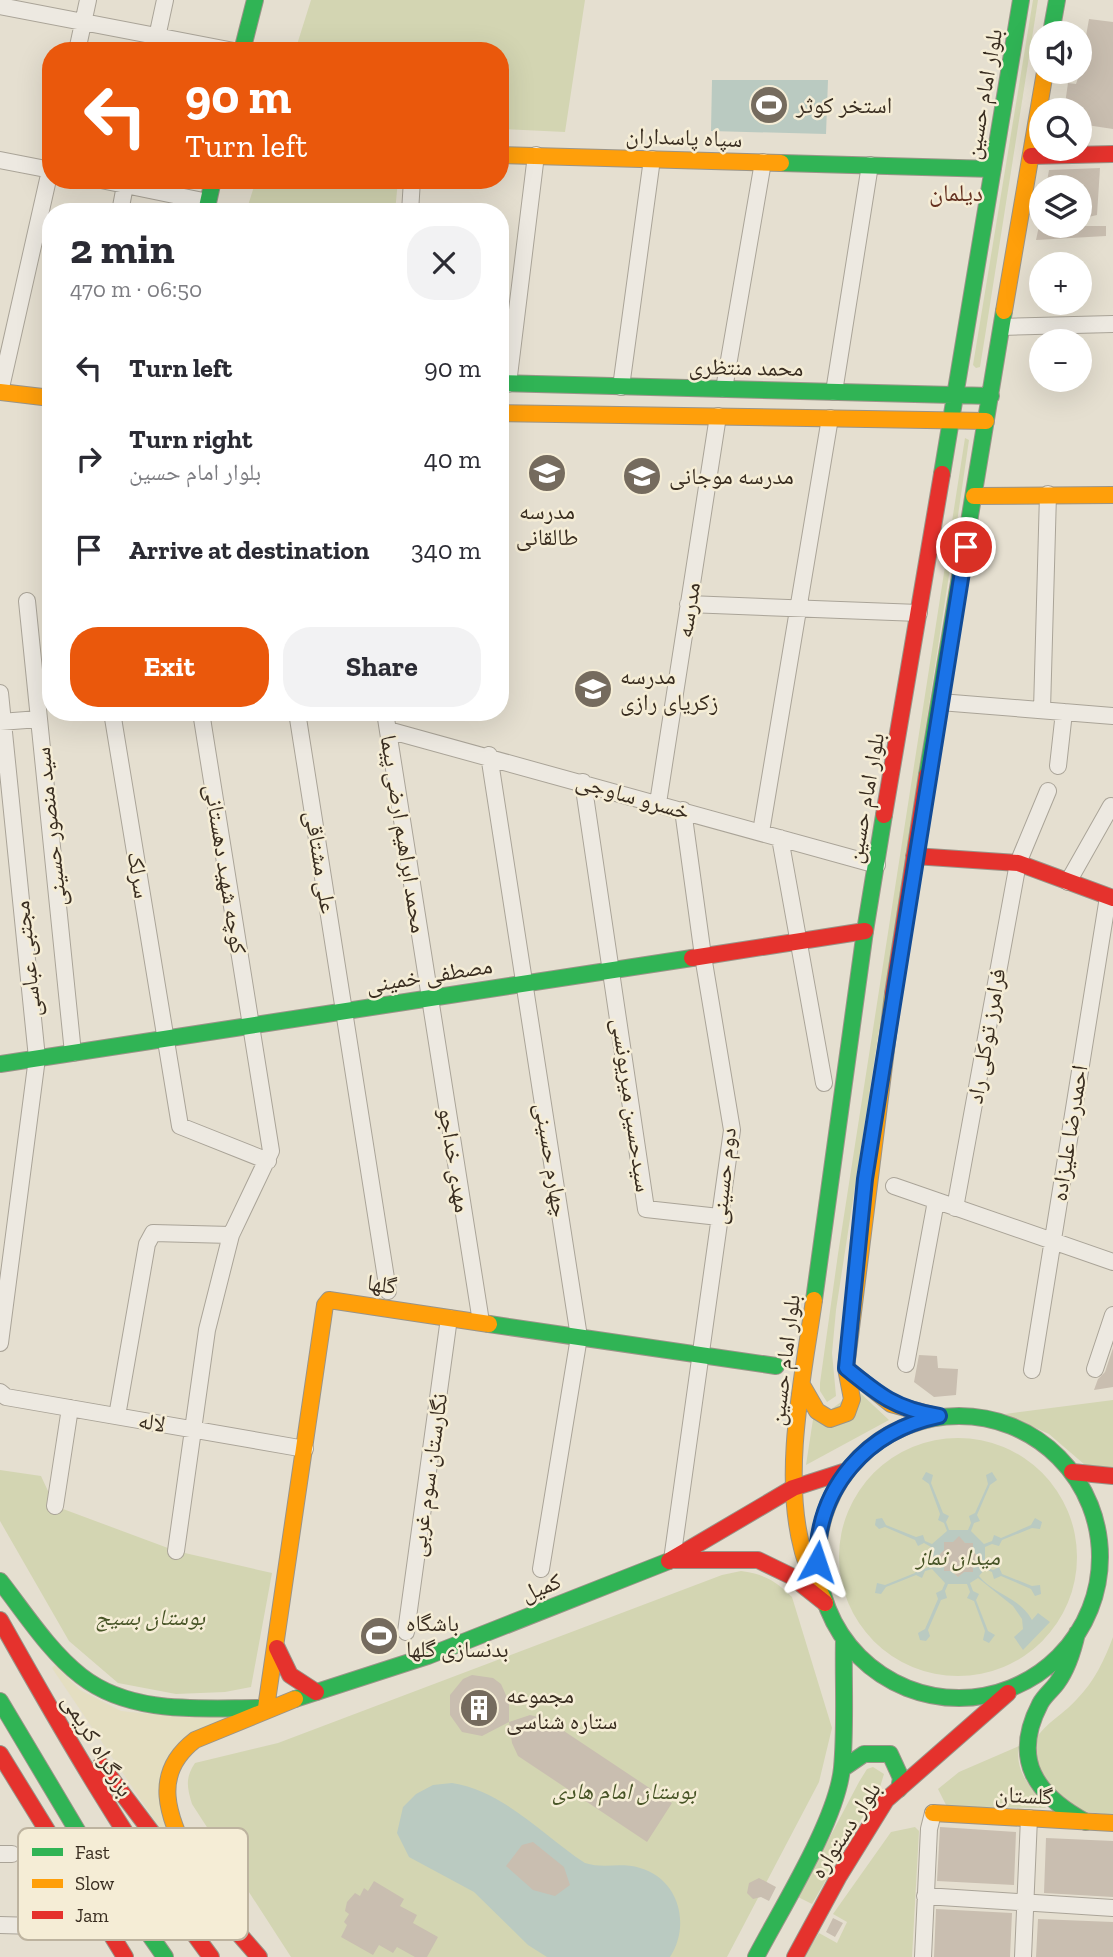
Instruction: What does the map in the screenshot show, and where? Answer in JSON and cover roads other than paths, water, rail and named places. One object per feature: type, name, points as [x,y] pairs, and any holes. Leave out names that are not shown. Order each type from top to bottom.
[{"type":"main road","points":[[244,42],[255,0]]},
{"type":"main road","name":"بلوار امام حسین","points":[[825,1603],[802,1550],[793,1488],[802,1385],[865,931],[1021,0]]},
{"type":"main road","points":[[1053,21],[1057,0]]},
{"type":"main road","points":[[1092,155],[1113,154]]},
{"type":"main road","name":"سپاه پاسداران","points":[[509,155],[993,170]]},
{"type":"main road","points":[[802,1385],[817,1411],[830,1419],[846,1413],[852,1399],[846,1368],[865,1179],[914,856],[1030,161]]},
{"type":"main road","name":"محمد منتظری","points":[[509,384],[991,396]]},
{"type":"main road","points":[[0,392],[42,397]]},
{"type":"main road","points":[[886,418],[889,393]]},
{"type":"main road","points":[[509,413],[986,421]]},
{"type":"main road","points":[[974,496],[1113,495]]},
{"type":"main road","points":[[914,856],[1018,863],[1110,897]]},
{"type":"main road","name":"مصطفی خمینی","points":[[0,1064],[865,931]]},
{"type":"main road","name":"گلها","points":[[266,1708],[277,1648],[325,1305],[329,1300],[776,1366]]},
{"type":"main road","points":[[846,1368],[891,1404],[909,1411],[939,1416],[984,1417],[1013,1426],[1046,1445],[1072,1472],[1092,1510],[1100,1552],[1098,1581],[1086,1619]]},
{"type":"main road","points":[[939,1416],[908,1424],[880,1438],[846,1471],[831,1495],[819,1535],[817,1562],[825,1603],[844,1640],[880,1675],[925,1695],[967,1698],[1014,1688],[1049,1665],[1077,1633],[1113,1575]]},
{"type":"main road","name":"کمیل","points":[[266,1708],[428,1656],[672,1560],[793,1488],[846,1471]]},
{"type":"main road","points":[[1072,1472],[1113,1476]]},
{"type":"main road","name":"کمیل","points":[[672,1560],[758,1560],[791,1576],[825,1603]]},
{"type":"main road","points":[[0,1581],[81,1676],[119,1698],[162,1706],[266,1708]]},
{"type":"main road","name":"بزرگراه کریمی","points":[[0,1620],[45,1702],[122,1828]]},
{"type":"main road","points":[[1077,1633],[1068,1668],[1040,1703],[1025,1751],[1027,1766],[1046,1796],[1086,1822]]},
{"type":"main road","name":"بلوار دستواره","points":[[756,1957],[808,1859],[837,1791],[842,1769],[844,1640]]},
{"type":"main road","points":[[277,1648],[290,1675],[316,1692]]},
{"type":"main road","name":"بلوار دستواره","points":[[795,1957],[839,1876],[886,1801],[1014,1688]]},
{"type":"main road","points":[[0,1701],[74,1828]]},
{"type":"main road","points":[[45,1702],[76,1731],[151,1828]]},
{"type":"main road","points":[[177,1828],[167,1803],[166,1785],[171,1767],[181,1751],[195,1740],[266,1708]]},
{"type":"main road","points":[[842,1769],[861,1753],[877,1751],[890,1754],[901,1778],[899,1789]]},
{"type":"main road","points":[[0,1754],[43,1828]]},
{"type":"main road","points":[[0,1783],[24,1797]]},
{"type":"main road","name":"گلستان","points":[[933,1813],[1113,1823]]},
{"type":"main road","points":[[113,1940],[125,1957]]},
{"type":"main road","points":[[152,1940],[165,1957]]},
{"type":"main road","name":"بزرگراه کریمی","points":[[198,1940],[211,1957]]},
{"type":"main road","points":[[244,1940],[260,1957]]},
{"type":"street","points":[[79,42],[88,0]]},
{"type":"street","points":[[156,42],[165,0]]},
{"type":"street","points":[[0,6],[83,22],[153,42]]},
{"type":"street","points":[[509,348],[536,155]]},
{"type":"street","points":[[621,387],[652,159]]},
{"type":"street","points":[[0,160],[42,168]]},
{"type":"street","points":[[724,389],[763,162]]},
{"type":"street","points":[[834,392],[870,165]]},
{"type":"street","points":[[146,189],[194,203]]},
{"type":"street","points":[[0,392],[42,205]]},
{"type":"street","points":[[1002,327],[1113,324]]},
{"type":"street","name":"مدرسه","points":[[658,803],[718,416]]},
{"type":"street","points":[[761,832],[830,418]]},
{"type":"street","points":[[1042,710],[1048,494]]},
{"type":"street","name":"سید منصور حسینی","points":[[27,601],[73,1053]]},
{"type":"street","points":[[688,604],[919,613]]},
{"type":"street","name":"مجتبی عباسی","points":[[0,693],[37,1058]]},
{"type":"street","points":[[940,702],[1113,716]]},
{"type":"street","points":[[1058,766],[1064,712]]},
{"type":"street","points":[[2,722],[39,719]]},
{"type":"street","name":"سرلک","points":[[113,721],[180,1126],[268,1161]]},
{"type":"street","name":"کوچه شهید دهستانی","points":[[202,721],[271,1139],[268,1161]]},
{"type":"street","name":"علی مشتاقی","points":[[298,721],[388,1291]]},
{"type":"street","name":"محمد ابراهیم ارضی پیما","points":[[386,721],[430,998]]},
{"type":"street","name":"خسرو ساوجی","points":[[388,730],[489,755],[877,865]]},
{"type":"street","name":"چهارم حسینی","points":[[489,755],[579,1337],[541,1569]]},
{"type":"street","points":[[583,782],[613,970]]},
{"type":"street","name":"فرامرز توکلی راد","points":[[955,1208],[1018,863],[1048,791]]},
{"type":"street","points":[[1068,882],[1111,806]]},
{"type":"street","name":"دوم حسینی","points":[[672,1560],[732,1130],[703,956],[683,810]]},
{"type":"street","points":[[780,838],[824,1083]]},
{"type":"street","name":"احمدرضا علیزاده","points":[[1032,1370],[1051,1241],[1110,897]]},
{"type":"street","name":"سیدحسین میریونسی","points":[[613,970],[646,1209],[719,1217]]},
{"type":"street","name":"مهدی خداجو","points":[[430,998],[481,1322]]},
{"type":"street","points":[[0,1343],[37,1058]]},
{"type":"street","points":[[176,1551],[207,1330],[231,1235],[268,1161]]},
{"type":"street","points":[[894,1186],[1113,1262]]},
{"type":"street","points":[[906,1364],[936,1201]]},
{"type":"street","points":[[117,1416],[147,1244],[153,1233],[231,1235]]},
{"type":"street","points":[[1095,1369],[1113,1315]]},
{"type":"street","name":"نگارستان سوم غربی","points":[[406,1632],[449,1318]]},
{"type":"street","name":"لاله","points":[[0,1392],[6,1397],[305,1449]]},
{"type":"street","points":[[55,1506],[70,1408]]},
{"type":"street","points":[[923,1957],[929,1829],[933,1813]]},
{"type":"street","points":[[1023,1957],[1029,1818]]},
{"type":"street","points":[[925,1896],[1113,1908]]},
{"type":"street","points":[[0,1925],[18,1926]]},
{"type":"place","name":"استخر کوثر","points":[[769,105]]},
{"type":"place","name":"مدرسه طالقانی","points":[[547,473]]},
{"type":"place","name":"مدرسه موجانی","points":[[642,476]]},
{"type":"place","name":"مدرسه زکریای رازی","points":[[593,689]]},
{"type":"place","name":"باشگاه بدنسازی گلها","points":[[379,1636]]},
{"type":"place","name":"مجموعه ستاره شناسی","points":[[479,1708]]},
{"type":"district","name":"دیلمان","points":[[956,193]]},
{"type":"park label","name":"میدان نماز","points":[[958,1557]]},
{"type":"park label","name":"بوستان بسیج","points":[[150,1617]]},
{"type":"park label","name":"بوستان امام هادی","points":[[624,1791]]}]
